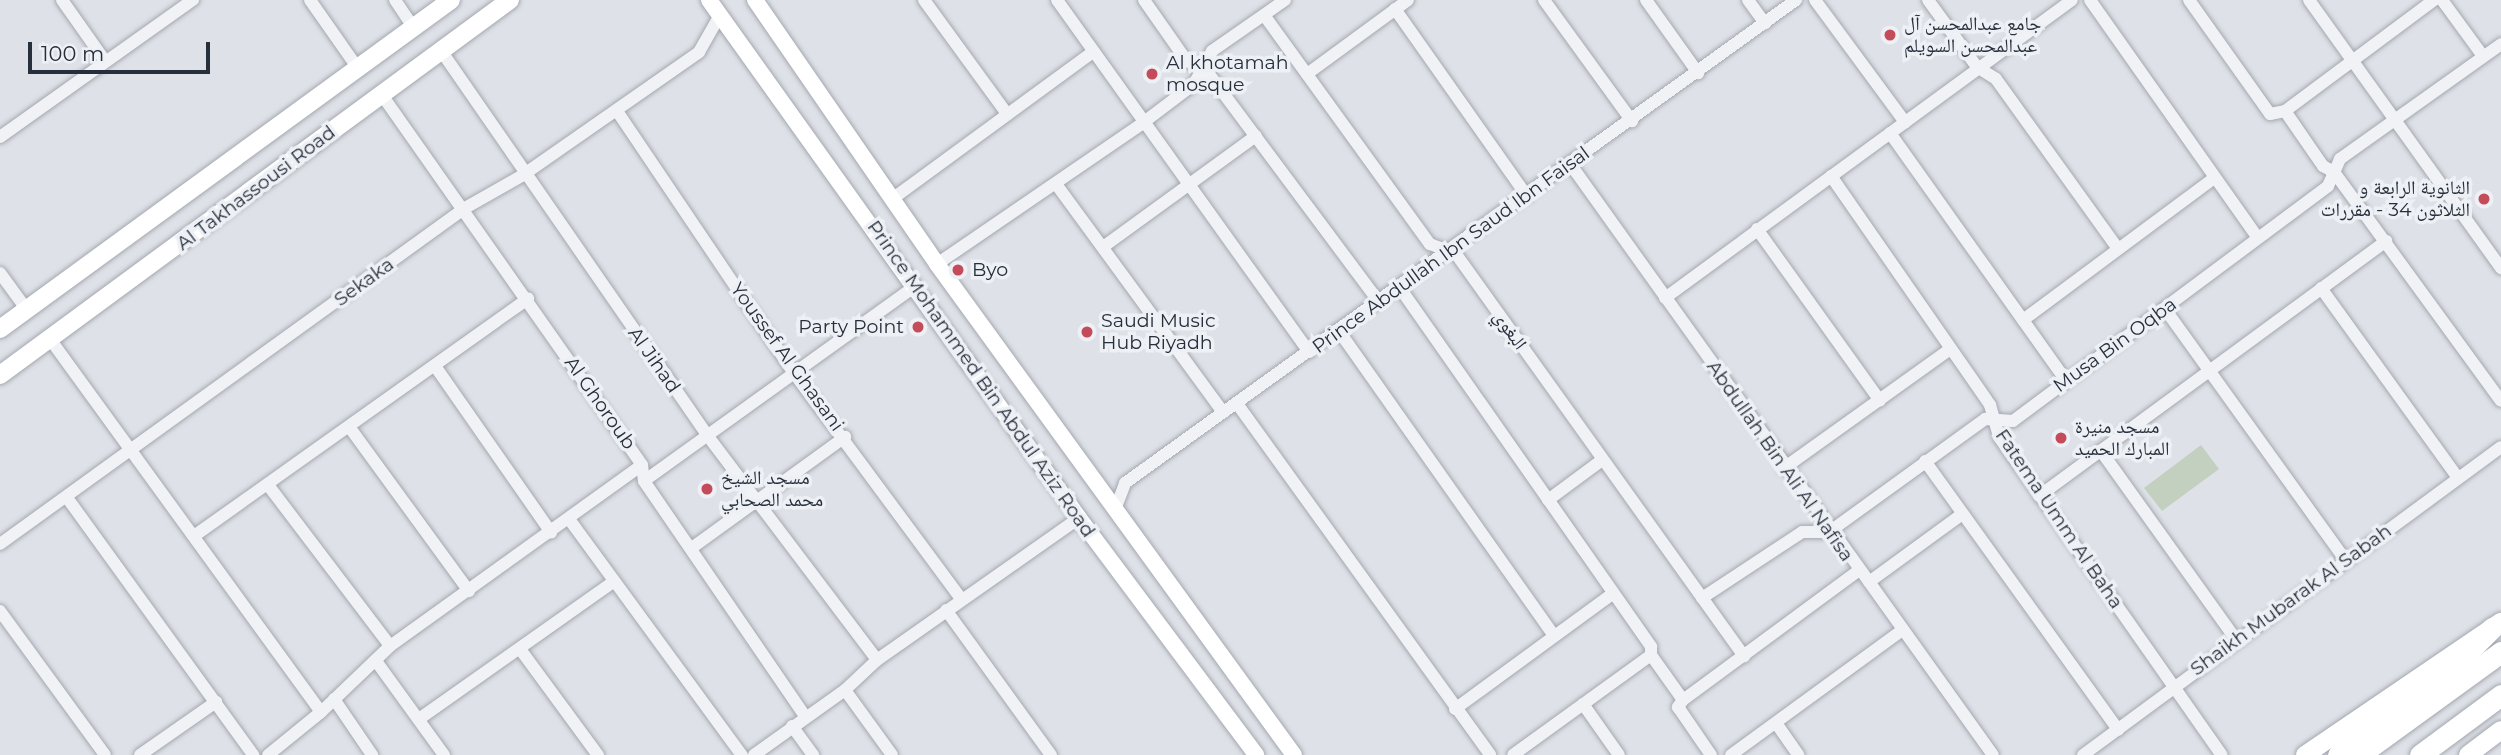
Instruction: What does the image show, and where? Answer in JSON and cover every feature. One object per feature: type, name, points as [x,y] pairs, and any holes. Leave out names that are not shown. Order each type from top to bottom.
[{"type":"highway","points":[[2339,755],[2461,659],[2496,625]]},
{"type":"highway","points":[[2359,755],[2501,652]]},
{"type":"highway","points":[[2420,755],[2501,695]]},
{"type":"highway","points":[[2435,755],[2501,711]]},
{"type":"main road","name":"Al Takhassousi Road","points":[[0,329],[451,0]]},
{"type":"main road","name":"Al Takhassousi Road","points":[[0,374],[510,0]]},
{"type":"main road","name":"Prince Mohammed Bin Abdul Aziz Road","points":[[709,0],[1079,517],[1256,755]]},
{"type":"main road","name":"Prince Mohammed Bin Abdul Aziz Road","points":[[755,0],[937,264],[1116,507],[1293,755]]},
{"type":"main road","points":[[2305,755],[2496,625]]},
{"type":"main road","points":[[2468,755],[2501,730]]},
{"type":"street","points":[[62,0],[105,61]]},
{"type":"street","points":[[0,138],[193,0]]},
{"type":"street","points":[[310,0],[357,67]]},
{"type":"street","points":[[395,0],[413,27]]},
{"type":"street","points":[[924,0],[1007,114]]},
{"type":"street","points":[[1057,0],[1309,352]]},
{"type":"street","points":[[1144,0],[1186,60],[1202,70],[1256,136],[1379,302]]},
{"type":"street","points":[[937,264],[1144,122],[1194,84],[1212,51],[1285,0]]},
{"type":"street","points":[[1307,74],[1408,0]]},
{"type":"street","points":[[1544,0],[1632,121]]},
{"type":"street","points":[[1646,0],[1698,73]]},
{"type":"street","points":[[1748,0],[1765,23]]},
{"type":"street","name":"Prince Abdullah Ibn Saud Ibn Faisal","points":[[1116,507],[1125,483],[1223,412],[1238,405],[1796,0]]},
{"type":"street","points":[[1815,0],[1905,122]]},
{"type":"street","points":[[1928,0],[1977,68],[1996,79],[2118,249]]},
{"type":"street","points":[[1665,298],[2072,0]]},
{"type":"street","points":[[2090,0],[2258,238]]},
{"type":"street","points":[[2189,0],[2270,114],[2285,111],[2434,0]]},
{"type":"street","points":[[2309,0],[2499,262]]},
{"type":"street","points":[[2442,0],[2483,56]]},
{"type":"street","points":[[1395,9],[1527,195]]},
{"type":"street","name":"Sekaka","points":[[0,544],[68,499],[466,208],[523,175],[699,52],[720,15]]},
{"type":"street","name":"البغوي","points":[[1264,15],[1430,244],[1456,254],[1744,657]]},
{"type":"street","name":"Musa Bin Oqba","points":[[1702,598],[1802,532],[1829,532],[1985,419],[2013,421],[2328,186],[2340,159],[2501,44]]},
{"type":"street","name":"Al Jihad","points":[[442,51],[523,175],[707,435],[760,500],[877,660]]},
{"type":"street","points":[[892,199],[1093,52]]},
{"type":"street","name":"Al Ghoroub","points":[[382,95],[466,208],[642,465],[644,481],[693,547],[805,716]]},
{"type":"street","name":"Youssef Al Ghasani","points":[[617,111],[794,373],[845,437],[961,599]]},
{"type":"street","points":[[2285,111],[2323,166],[2334,172],[2386,241],[2501,401]]},
{"type":"street","points":[[1890,133],[2066,381]]},
{"type":"street","points":[[1103,247],[1256,136]]},
{"type":"street","name":"Abdullah Bin Ali Al Nafisa","points":[[1571,164],[1829,532],[1869,582],[1901,631],[1993,755]]},
{"type":"street","name":"Fatema Umm Al Baha","points":[[1831,176],[1949,350],[1990,405],[1999,437],[2222,755]]},
{"type":"street","points":[[2023,320],[2214,178]]},
{"type":"street","points":[[1056,184],[1223,412]]},
{"type":"street","points":[[1757,229],[1880,401]]},
{"type":"street","points":[[2039,496],[2206,369],[2386,241]]},
{"type":"street","points":[[0,273],[27,310]]},
{"type":"street","points":[[644,481],[915,286]]},
{"type":"street","points":[[1399,288],[1548,500],[1683,700]]},
{"type":"street","points":[[2321,288],[2458,478]]},
{"type":"street","points":[[194,536],[350,428],[528,299]]},
{"type":"street","points":[[2165,309],[2346,561]]},
{"type":"street","points":[[1339,331],[1554,636]]},
{"type":"street","points":[[50,339],[321,712]]},
{"type":"street","points":[[1784,468],[1949,350]]},
{"type":"street","points":[[435,366],[551,532]]},
{"type":"street","points":[[1238,405],[1490,755]]},
{"type":"street","points":[[350,428],[469,591]]},
{"type":"street","points":[[693,547],[845,437]]},
{"type":"street","name":"Shaikh Mubarak Al Sabah","points":[[2083,755],[2171,692],[2173,686],[2501,447]]},
{"type":"street","points":[[2101,451],[2237,641]]},
{"type":"street","points":[[1548,500],[1602,460]]},
{"type":"street","points":[[1925,461],[1961,515],[2118,730]]},
{"type":"street","points":[[268,755],[311,721],[390,646],[642,465]]},
{"type":"street","points":[[268,485],[390,646]]},
{"type":"street","points":[[68,499],[253,755]]},
{"type":"street","points":[[1869,582],[1961,515]]},
{"type":"street","points":[[754,755],[845,690],[877,660],[1079,517]]},
{"type":"street","points":[[569,519],[612,583],[742,755]]},
{"type":"street","points":[[1711,755],[1678,707],[1683,700],[1858,570]]},
{"type":"street","points":[[419,719],[612,583]]},
{"type":"street","points":[[1455,709],[1612,594]]},
{"type":"street","points":[[946,610],[1051,755]]},
{"type":"street","points":[[0,611],[101,754]]},
{"type":"street","points":[[1731,755],[1901,631]]},
{"type":"street","points":[[520,649],[598,755]]},
{"type":"street","points":[[1513,755],[1651,651]]},
{"type":"street","points":[[376,661],[444,755]]},
{"type":"street","points":[[845,690],[892,755]]},
{"type":"street","points":[[334,699],[372,755]]},
{"type":"street","points":[[140,755],[216,702]]},
{"type":"street","points":[[1583,704],[1619,755]]},
{"type":"street","points":[[1776,723],[1798,755]]},
{"type":"street","points":[[792,726],[813,755]]},
{"type":"green space","points":[[2201,445],[2219,469],[2162,511],[2144,488]]},
{"type":"place","name":"جامع عبدالمحسن آل عبدالمحسن السويلم","points":[[1890,35]]},
{"type":"place","name":"Al khotamah mosque","points":[[1152,74]]},
{"type":"place","name":"الثانوية الرابعة و الثلاثون 34 - مقررات","points":[[2484,199]]},
{"type":"place","name":"Byo","points":[[958,270]]},
{"type":"place","name":"Party Point","points":[[918,327]]},
{"type":"place","name":"Saudi Music Hub Riyadh","points":[[1087,332]]},
{"type":"place","name":"مسجد منيرة المبارك الحميد","points":[[2061,438]]},
{"type":"place","name":"مسجد الشيخ محمد الصحابي","points":[[707,489]]}]
